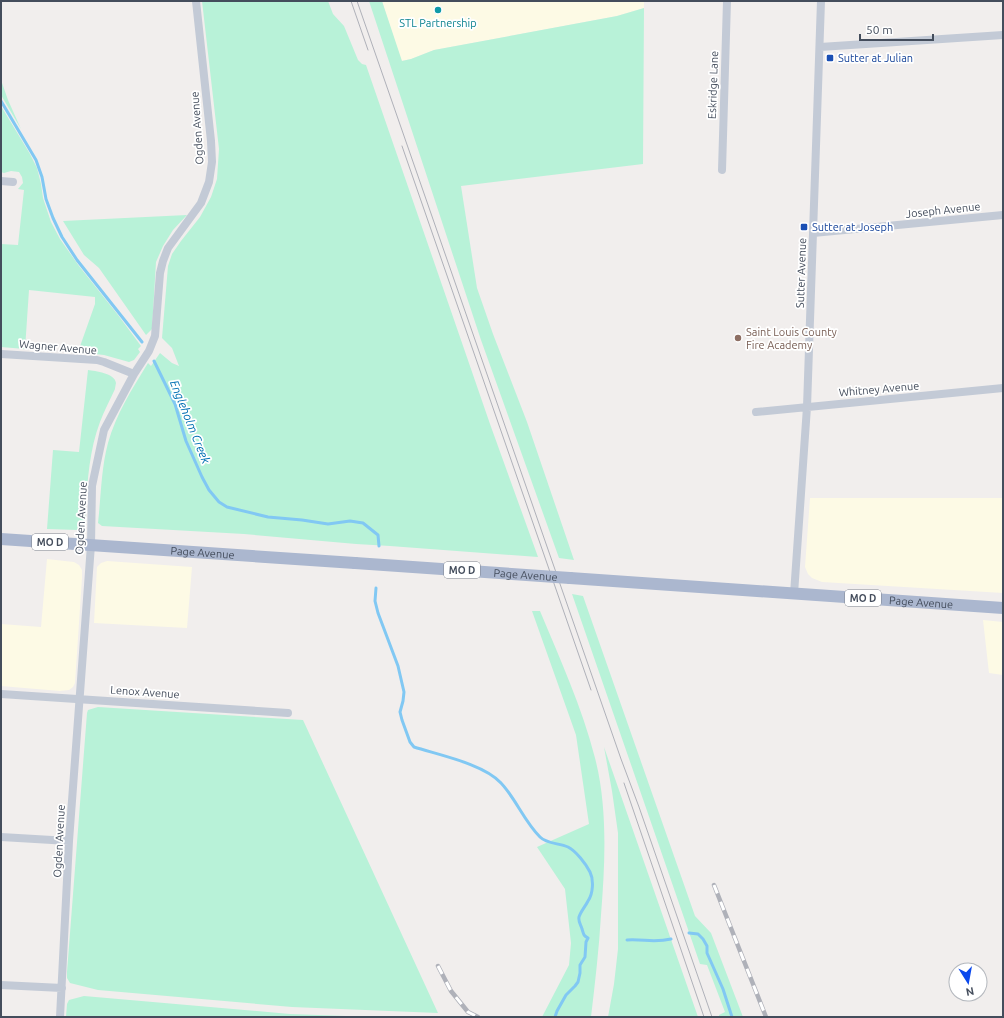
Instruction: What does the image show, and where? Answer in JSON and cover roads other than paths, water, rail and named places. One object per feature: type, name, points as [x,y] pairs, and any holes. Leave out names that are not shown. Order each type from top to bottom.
[{"type":"main road","name":"Page Avenue","points":[[1,539],[1003,608]]},
{"type":"street","name":"Ogden Avenue","points":[[60,1017],[69,840],[91,545],[92,486],[104,430],[156,336],[162,261],[168,248],[201,203],[209,182],[212,162],[211,141],[196,1]]},
{"type":"street","name":"Eskridge Lane","points":[[722,170],[727,1]]},
{"type":"street","name":"Sutter Avenue","points":[[794,594],[807,407],[821,1]]},
{"type":"street","points":[[820,47],[1003,36]]},
{"type":"street","points":[[1,181],[13,182]]},
{"type":"street","name":"Joseph Avenue","points":[[813,233],[1003,215]]},
{"type":"street","name":"Wagner Avenue","points":[[1,354],[97,360],[134,374]]},
{"type":"street","name":"Whitney Avenue","points":[[756,412],[1003,388]]},
{"type":"street","name":"Lenox Avenue","points":[[1,694],[288,714]]},
{"type":"street","points":[[1,837],[69,840]]},
{"type":"street","points":[[1,985],[62,988]]},
{"type":"waterway","name":"Engleholm Creek","points":[[1,101],[36,160],[42,177],[46,199],[62,237],[77,260],[142,342]]},
{"type":"waterway","name":"Engleholm Creek","points":[[154,361],[175,404],[186,441],[202,477],[209,490],[219,502],[227,507],[268,517],[328,524],[350,521],[363,523],[378,535],[379,546]]},
{"type":"waterway","name":"Engleholm Creek","points":[[376,588],[375,601],[378,613],[398,666],[404,692],[400,712],[410,742],[414,747],[473,765],[493,776],[506,789],[529,824],[540,837],[546,841],[568,847],[574,851],[590,872],[592,891],[590,898],[579,917],[579,922],[584,935],[588,938],[586,942],[585,957],[580,965],[578,982],[566,995],[555,1017]]},
{"type":"waterway","name":"Engleholm Creek","points":[[689,933],[698,934],[707,946],[707,953],[723,989],[732,1017]]},
{"type":"waterway","name":"Engleholm Creek","points":[[627,940],[659,941],[671,939]]},
{"type":"tram line","points":[[351,1],[368,50]]},
{"type":"tram line","points":[[357,1],[712,1017]]},
{"type":"tram line","points":[[402,146],[591,690]]},
{"type":"tram line","points":[[624,783],[704,1017]]},
{"type":"railway","points":[[714,885],[766,1017]]},
{"type":"railway","points":[[438,966],[451,991],[468,1012],[478,1017]]},
{"type":"place","name":"STL Partnership","points":[[438,10]]},
{"type":"place","name":"Sutter at Julian","points":[[830,58]]},
{"type":"place","name":"Sutter at Joseph","points":[[804,227]]},
{"type":"place","name":"Saint Louis County Fire Academy","points":[[738,338]]}]
